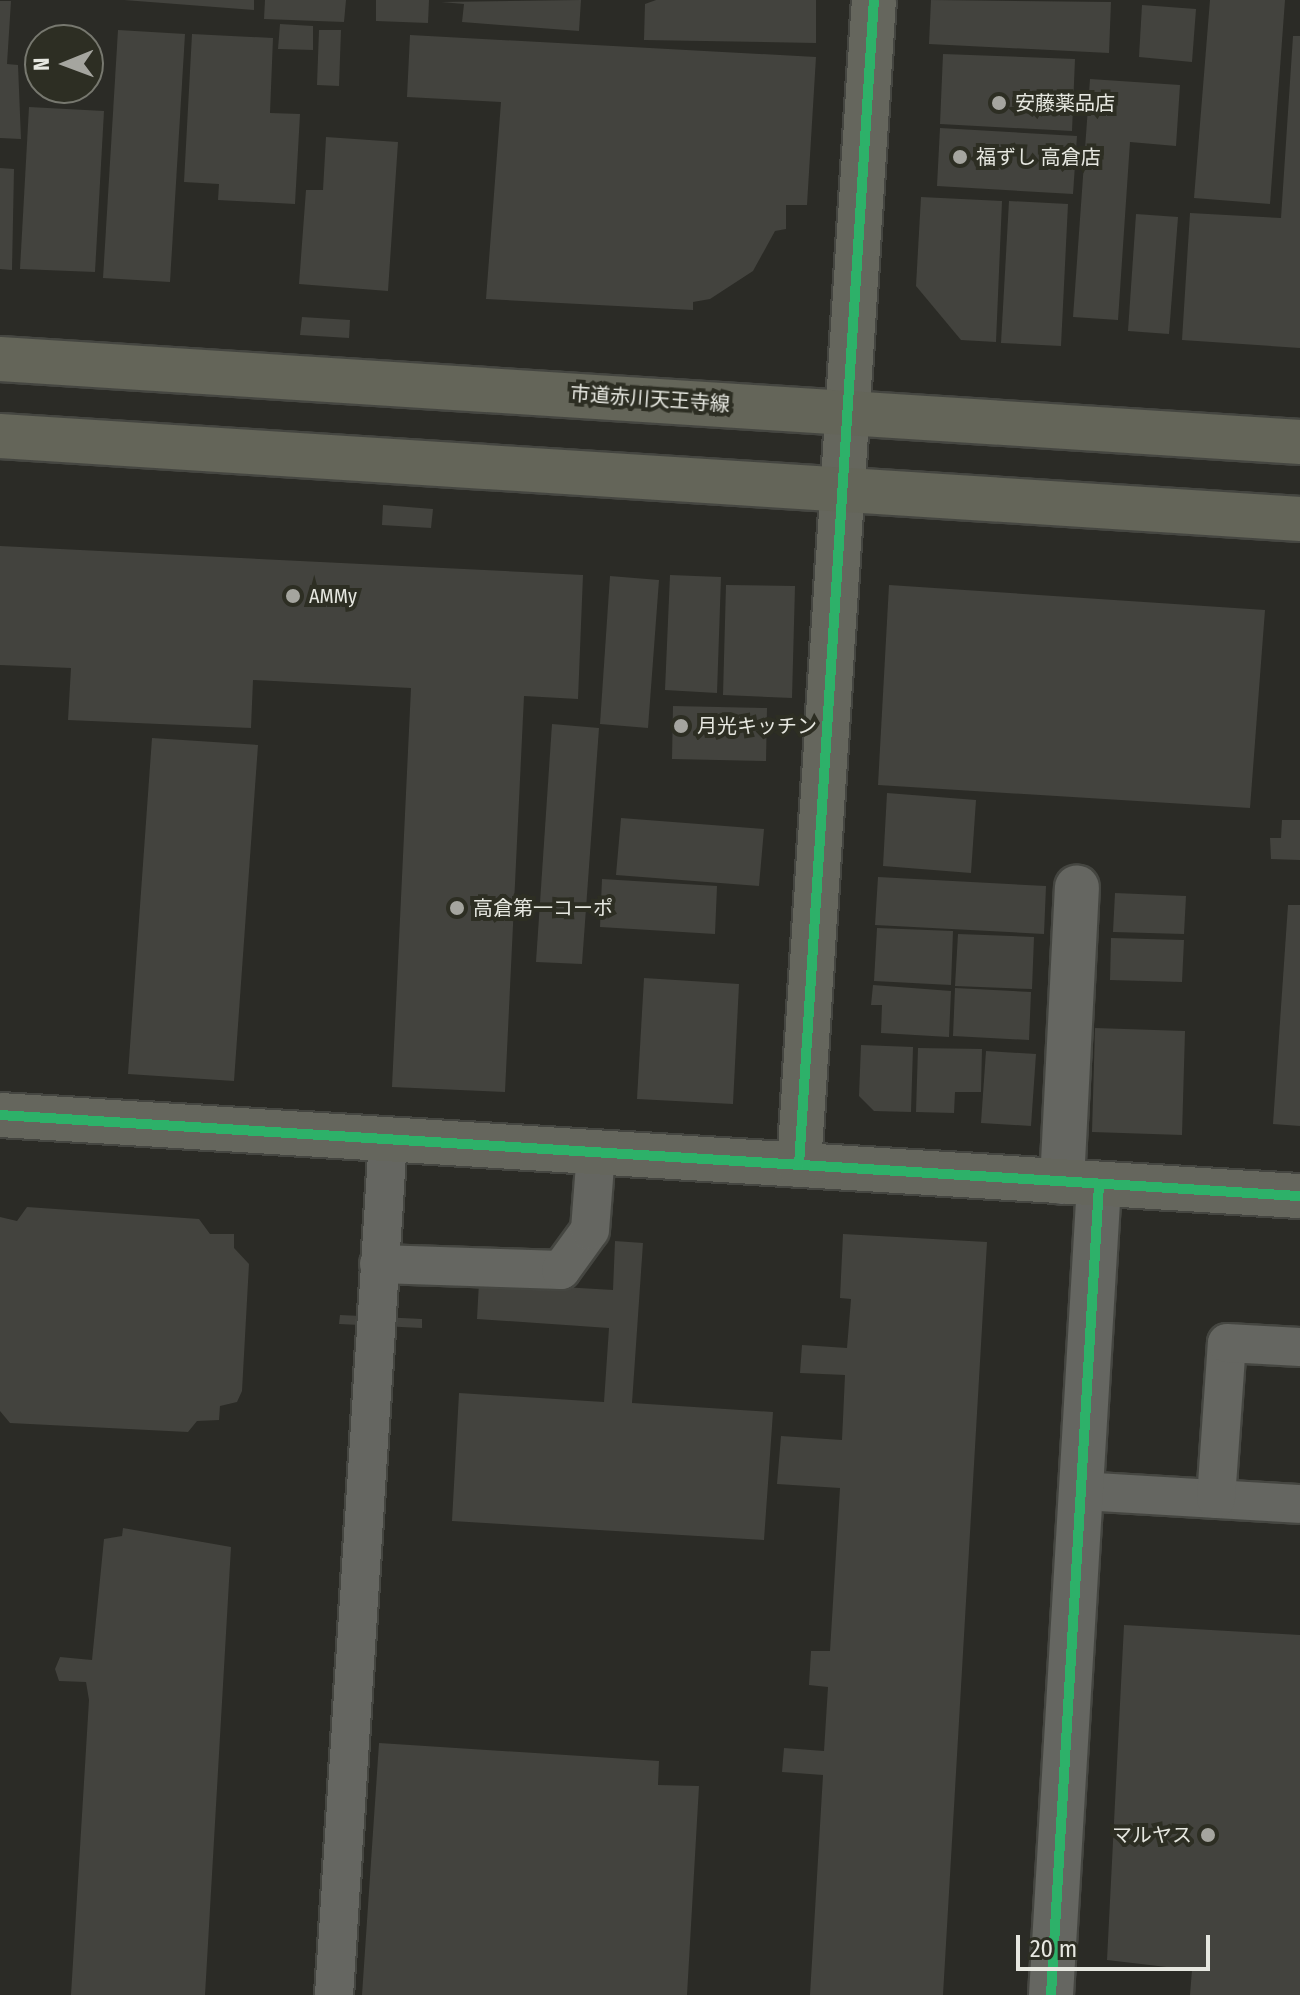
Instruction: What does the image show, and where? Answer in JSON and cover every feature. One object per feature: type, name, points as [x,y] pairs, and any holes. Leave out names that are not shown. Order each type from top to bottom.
[{"type":"main road","name":"市道赤川天王寺線","points":[[0,359],[848,410],[1300,442]]},
{"type":"main road","points":[[0,436],[1300,519]]},
{"type":"street","points":[[799,1165],[845,490],[874,0]]},
{"type":"street","points":[[1051,1995],[1081,1491],[1077,887]]},
{"type":"street","points":[[0,1115],[1300,1196]]},
{"type":"lane","points":[[334,1995],[388,1139]]},
{"type":"lane","points":[[379,1264],[561,1270],[590,1230],[596,1152]]},
{"type":"lane","points":[[1216,1499],[1227,1343],[1300,1347]]},
{"type":"lane","points":[[1081,1491],[1300,1504]]},
{"type":"building","points":[[124,0],[254,0],[254,10]]},
{"type":"building","points":[[265,0],[346,0],[344,22],[264,19]]},
{"type":"building","points":[[376,0],[429,0],[428,23],[376,21]]},
{"type":"building","points":[[581,0],[579,31],[462,22],[464,4],[441,2]]},
{"type":"building","points":[[656,0],[816,0],[816,43],[644,40],[645,4]]},
{"type":"building","points":[[931,0],[1111,2],[1109,53],[929,44]]},
{"type":"building","points":[[1210,0],[1285,0],[1270,204],[1194,198]]},
{"type":"building","points":[[0,1],[11,1],[7,64],[18,65],[21,139],[0,138]]},
{"type":"building","points":[[1142,5],[1196,9],[1192,62],[1139,57]]},
{"type":"building","points":[[280,24],[313,26],[313,50],[278,49]]},
{"type":"building","points":[[118,30],[185,34],[170,282],[103,278]]},
{"type":"building","points":[[319,30],[341,30],[339,86],[317,85]]},
{"type":"building","points":[[192,34],[273,38],[270,113],[300,114],[295,204],[218,200],[219,184],[184,182]]},
{"type":"building","points":[[410,35],[816,57],[807,205],[786,205],[786,229],[775,231],[753,271],[710,299],[693,302],[693,310],[486,299],[501,102],[407,97]]},
{"type":"building","points":[[1293,36],[1300,36],[1300,348],[1182,340],[1190,213],[1281,218]]},
{"type":"building","points":[[943,54],[1075,59],[1072,131],[940,124]]},
{"type":"building","points":[[1090,79],[1180,85],[1176,146],[1130,142],[1118,320],[1073,317]]},
{"type":"building","points":[[29,107],[104,111],[95,272],[20,269]]},
{"type":"building","points":[[940,128],[1077,136],[1073,194],[937,186]]},
{"type":"building","points":[[326,137],[398,142],[388,291],[299,284],[306,190],[323,190]]},
{"type":"building","points":[[0,168],[14,169],[12,270],[0,269]]},
{"type":"building","points":[[921,197],[1002,201],[996,342],[961,340],[916,286]]},
{"type":"building","points":[[1009,201],[1068,204],[1061,346],[1001,343]]},
{"type":"building","points":[[1136,214],[1178,217],[1169,334],[1128,331]]},
{"type":"building","points":[[302,317],[350,320],[349,338],[300,335]]},
{"type":"building","points":[[383,505],[433,509],[431,528],[382,525]]},
{"type":"building","name":"高倉第一コーポ","points":[[0,546],[583,575],[578,699],[524,696],[505,1092],[392,1087],[411,688],[253,680],[251,728],[68,720],[71,668],[0,665]]},
{"type":"building","points":[[670,575],[721,577],[717,693],[665,690]]},
{"type":"building","points":[[610,576],[659,580],[648,728],[600,724]]},
{"type":"building","points":[[726,585],[795,586],[792,698],[723,695]]},
{"type":"building","points":[[889,585],[1265,610],[1250,808],[878,785]]},
{"type":"building","points":[[673,706],[767,708],[766,761],[672,759]]},
{"type":"building","points":[[552,724],[599,728],[582,964],[536,962]]},
{"type":"building","points":[[152,738],[258,745],[234,1081],[128,1074]]},
{"type":"building","points":[[887,793],[976,800],[971,873],[883,866]]},
{"type":"building","points":[[621,818],[764,829],[759,886],[616,875]]},
{"type":"building","points":[[1282,820],[1300,820],[1300,860],[1271,859],[1270,838],[1281,838]]},
{"type":"building","points":[[878,877],[1046,886],[1044,934],[875,925]]},
{"type":"building","points":[[602,879],[717,886],[715,934],[600,927]]},
{"type":"building","points":[[1115,893],[1186,896],[1184,934],[1113,932]]},
{"type":"building","points":[[1288,905],[1300,905],[1300,1126],[1273,1124]]},
{"type":"building","points":[[877,928],[953,931],[951,985],[874,981]]},
{"type":"building","points":[[958,934],[1034,937],[1032,989],[955,986]]},
{"type":"building","points":[[1111,938],[1184,940],[1182,982],[1110,980]]},
{"type":"building","points":[[644,978],[739,984],[733,1104],[637,1099]]},
{"type":"building","points":[[873,985],[951,991],[949,1037],[881,1033],[882,1005],[871,1005]]},
{"type":"building","points":[[955,988],[1031,992],[1029,1040],[953,1036]]},
{"type":"building","points":[[1095,1028],[1185,1031],[1182,1135],[1092,1132]]},
{"type":"building","points":[[861,1045],[913,1047],[911,1112],[874,1111],[859,1096]]},
{"type":"building","points":[[918,1048],[982,1049],[981,1092],[955,1092],[954,1113],[916,1112]]},
{"type":"building","points":[[986,1051],[1036,1054],[1031,1126],[981,1123]]},
{"type":"building","points":[[27,1207],[199,1219],[210,1234],[234,1234],[234,1248],[249,1264],[242,1391],[237,1402],[220,1406],[219,1420],[197,1421],[188,1432],[10,1423],[0,1411],[0,1217],[17,1221]]},
{"type":"building","points":[[843,1234],[987,1242],[943,1995],[810,1995],[823,1775],[782,1772],[784,1748],[824,1751],[828,1687],[809,1685],[811,1651],[830,1651],[840,1488],[777,1484],[781,1436],[842,1440],[845,1375],[800,1373],[802,1345],[847,1348],[851,1299],[840,1298]]},
{"type":"building","points":[[615,1241],[643,1243],[632,1403],[773,1412],[764,1540],[452,1521],[459,1393],[604,1402],[609,1328],[477,1319],[479,1282],[613,1290]]},
{"type":"building","points":[[340,1315],[422,1319],[422,1328],[339,1324]]},
{"type":"building","points":[[123,1528],[231,1547],[205,1995],[71,1995],[89,1700],[86,1682],[59,1681],[55,1669],[60,1657],[92,1660],[104,1539],[122,1536]]},
{"type":"building","name":"マルヤス","points":[[1124,1625],[1300,1635],[1300,1995],[1190,1995],[1192,1970],[1107,1960]]},
{"type":"building","points":[[379,1743],[659,1761],[658,1785],[699,1786],[687,1995],[362,1995]]},
{"type":"cycle path","points":[[799,1165],[874,0]]},
{"type":"cycle path","points":[[0,1115],[1300,1196]]},
{"type":"cycle path","points":[[1051,1995],[1099,1184]]},
{"type":"place","name":"安藤薬品店","points":[[999,103]]},
{"type":"place","name":"福ずし 高倉店","points":[[960,157]]},
{"type":"place","name":"AMMy","points":[[293,596]]},
{"type":"place","name":"月光キッチン","points":[[681,726]]},
{"type":"place","name":"高倉第一コーポ","points":[[457,908]]},
{"type":"place","name":"マルヤス","points":[[1208,1835]]}]
